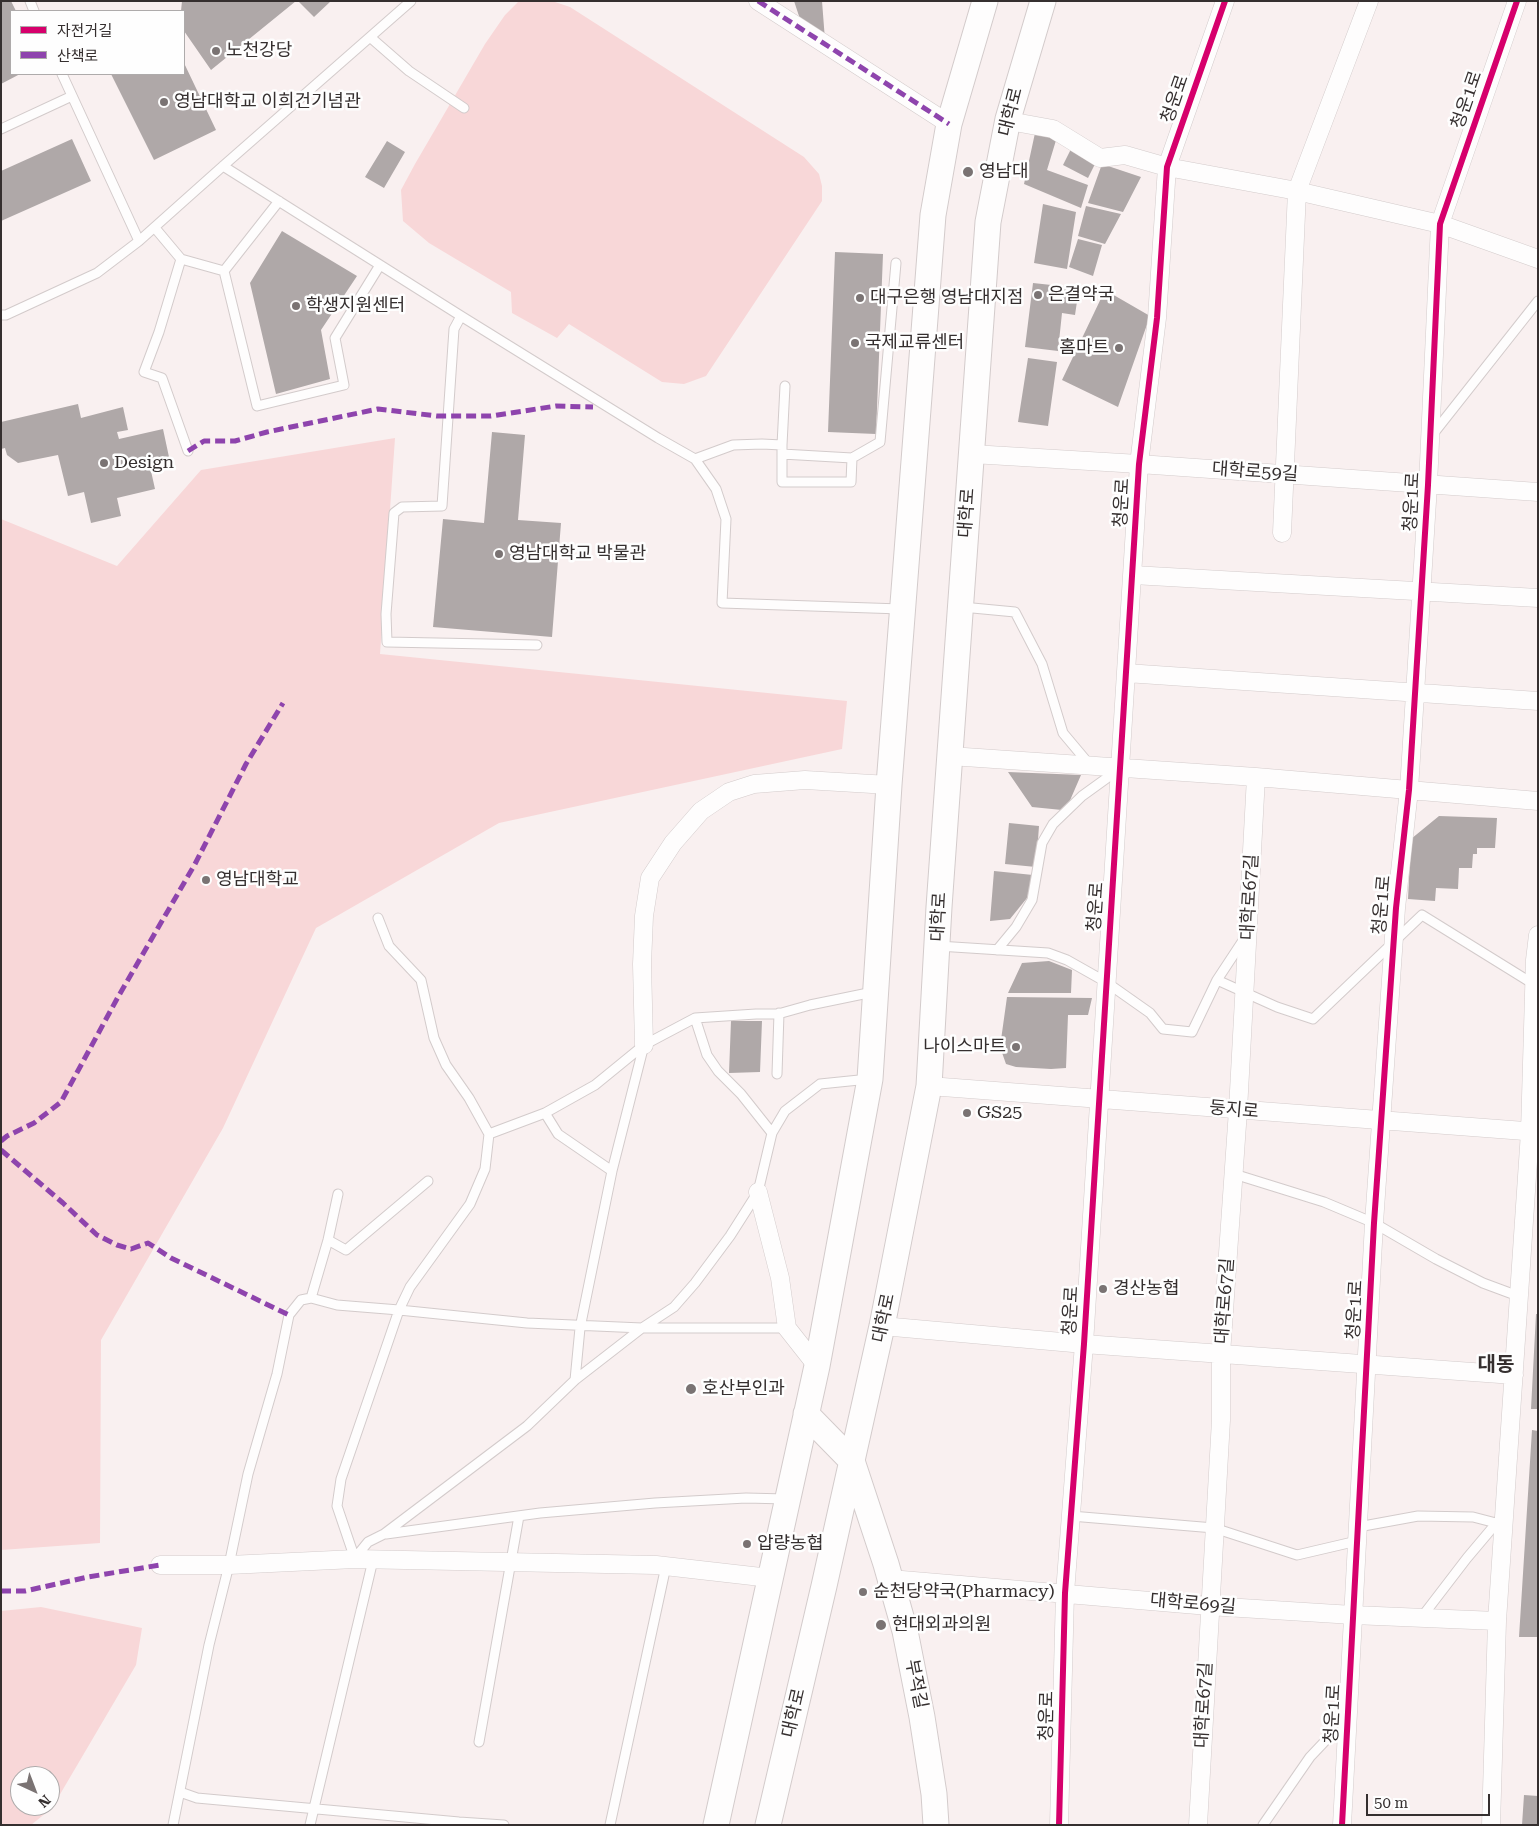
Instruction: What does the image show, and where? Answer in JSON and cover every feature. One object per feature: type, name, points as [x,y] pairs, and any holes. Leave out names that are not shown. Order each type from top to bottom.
[{"type":"main road","points":[[716,1825],[817,1366],[870,1078],[889,785],[933,215],[949,124],[985,1]]},
{"type":"main road","name":"대학로","points":[[768,1825],[882,1326],[929,1086],[950,756],[988,222],[1008,119],[1043,1]]},
{"type":"main road","points":[[806,1414],[852,1461]]},
{"type":"main road","name":"부적길","points":[[852,1461],[905,1631],[922,1717],[934,1794],[936,1825]]},
{"type":"street","points":[[758,1],[949,124]]},
{"type":"street","name":"청운로","points":[[1060,1825],[1065,1593],[1084,1344],[1139,464],[1157,318],[1167,168],[1225,1]]},
{"type":"street","points":[[1282,533],[1297,191],[1369,1]]},
{"type":"street","name":"청운1로","points":[[1342,1825],[1374,1223],[1394,942],[1409,790],[1428,485],[1440,224],[1517,1]]},
{"type":"street","points":[[1008,119],[1054,129],[1100,158],[1125,155],[1167,168],[1297,191],[1440,224],[1538,259]]},
{"type":"street","name":"대학로59길","points":[[972,454],[1538,492]]},
{"type":"street","points":[[1132,575],[1538,598]]},
{"type":"street","points":[[1126,673],[1538,701]]},
{"type":"street","points":[[950,756],[1256,777],[1538,801]]},
{"type":"street","name":"대학로67길","points":[[1198,1825],[1221,1420],[1221,1354],[1238,1110],[1256,777]]},
{"type":"street","points":[[644,1045],[642,964],[644,916],[650,878],[673,843],[701,811],[729,792],[754,784],[805,780],[889,785]]},
{"type":"street","points":[[1491,1825],[1500,1519],[1514,1375],[1518,1296],[1534,1132],[1534,985],[1538,934]]},
{"type":"street","name":"둥지로","points":[[929,1086],[1534,1132]]},
{"type":"street","points":[[758,1192],[780,1278],[787,1328],[817,1366]]},
{"type":"street","points":[[882,1326],[1084,1344],[1514,1375]]},
{"type":"street","points":[[160,1565],[229,1565],[355,1559],[512,1562],[666,1566],[770,1578]]},
{"type":"street","name":"대학로69길","points":[[890,1579],[1209,1606],[1497,1621]]},
{"type":"lane","points":[[1,315],[6,315],[97,273],[140,241],[411,1]]},
{"type":"lane","points":[[370,37],[409,71],[464,108]]},
{"type":"lane","points":[[62,75],[140,241]]},
{"type":"lane","points":[[1,129],[72,96]]},
{"type":"lane","points":[[223,166],[461,316],[695,459],[716,489],[726,519],[722,603],[902,609]]},
{"type":"lane","points":[[224,271],[279,201]]},
{"type":"lane","points":[[155,228],[181,259],[224,271]]},
{"type":"lane","points":[[181,259],[159,332],[144,372],[162,378],[188,451]]},
{"type":"lane","points":[[695,459],[734,446],[762,444],[782,450],[852,458],[880,442],[896,262]]},
{"type":"lane","points":[[224,271],[257,406],[344,385],[335,338],[380,265]]},
{"type":"lane","points":[[1430,439],[1538,301]]},
{"type":"lane","points":[[461,316],[454,329],[442,506],[402,508],[394,513],[386,614],[387,642],[537,645]]},
{"type":"lane","points":[[785,386],[782,482],[851,482],[852,458]]},
{"type":"lane","points":[[961,607],[1015,612],[1042,664],[1063,732],[1091,766]]},
{"type":"lane","points":[[997,950],[1016,927],[1032,900],[1042,843],[1054,824],[1082,796],[1120,768]]},
{"type":"lane","points":[[1217,980],[1277,1007],[1313,1019],[1422,915],[1534,985]]},
{"type":"lane","points":[[355,1559],[337,1506],[341,1479],[399,1310],[410,1287],[470,1204],[485,1169],[489,1134],[469,1098],[446,1065],[434,1038],[420,980],[389,946],[378,918]]},
{"type":"lane","points":[[938,946],[1048,953],[1068,960],[1106,982],[1150,1013],[1163,1029],[1192,1032],[1217,980],[1248,932]]},
{"type":"lane","points":[[489,1134],[545,1113],[595,1085],[644,1045],[695,1018],[780,1014],[875,991]]},
{"type":"lane","points":[[777,1074],[780,1014]]},
{"type":"lane","points":[[695,1018],[706,1055],[718,1071],[741,1094],[772,1133]]},
{"type":"lane","points":[[575,1380],[580,1325],[612,1171],[644,1045]]},
{"type":"lane","points":[[355,1559],[368,1542],[384,1534],[527,1426],[575,1380],[642,1328],[674,1307],[730,1236],[758,1192],[772,1133],[785,1111],[820,1084],[870,1078]]},
{"type":"lane","points":[[545,1113],[558,1134],[612,1171]]},
{"type":"lane","points":[[1234,1174],[1324,1202],[1374,1223],[1483,1283],[1518,1296]]},
{"type":"lane","points":[[328,1240],[346,1250],[428,1181]]},
{"type":"lane","points":[[312,1298],[338,1194]]},
{"type":"lane","points":[[172,1825],[248,1474],[277,1374],[290,1315],[301,1300],[312,1298],[337,1305],[527,1323],[642,1328],[787,1328]]},
{"type":"lane","points":[[384,1534],[519,1516],[655,1503],[746,1498],[788,1500]]},
{"type":"lane","points":[[479,1742],[519,1516]]},
{"type":"lane","points":[[1071,1516],[1214,1528],[1297,1555],[1418,1516],[1500,1519]]},
{"type":"lane","points":[[1421,1618],[1500,1519]]},
{"type":"lane","points":[[310,1825],[373,1560]]},
{"type":"lane","points":[[610,1825],[666,1566]]},
{"type":"lane","points":[[1263,1825],[1310,1757],[1328,1738],[1347,1729]]},
{"type":"lane","points":[[180,1792],[197,1798],[459,1824],[504,1825]]},
{"type":"shaded area","points":[[521,1],[552,1],[570,7],[804,157],[819,174],[822,186],[822,201],[706,376],[684,384],[662,382],[569,324],[557,338],[512,313],[511,292],[429,243],[403,221],[401,190],[485,44],[505,15]]},
{"type":"shaded area","points":[[395,438],[380,654],[847,701],[842,749],[499,823],[316,928],[223,1128],[101,1340],[100,1543],[1,1550],[1,519],[117,566],[201,470]]},
{"type":"shaded area","points":[[41,1607],[142,1628],[136,1665],[60,1794],[60,1766],[10,1766],[10,1816],[42,1816],[31,1825],[1,1825],[1,1611]]},
{"type":"building","points":[[1,1],[11,1],[16,10],[10,10],[10,75],[18,75],[1,84]]},
{"type":"building","name":"노천강당","points":[[182,1],[296,1],[211,70],[185,32],[185,10],[181,10]]},
{"type":"building","name":"노천강당","points":[[298,1],[331,1],[314,17]]},
{"type":"building","points":[[794,1],[822,1],[826,53],[806,37]]},
{"type":"building","name":"영남대학교 이희건기념관","points":[[185,65],[216,130],[154,160],[112,75],[185,75]]},
{"type":"building","points":[[1035,133],[1057,137],[1047,170],[1088,185],[1081,208],[1024,184]]},
{"type":"building","points":[[72,139],[91,181],[1,221],[1,171]]},
{"type":"building","points":[[387,141],[405,152],[384,188],[365,177]]},
{"type":"building","points":[[1071,149],[1096,162],[1088,178],[1063,165]]},
{"type":"building","points":[[1102,164],[1141,177],[1123,212],[1088,203]]},
{"type":"building","points":[[1043,204],[1076,212],[1067,269],[1034,263]]},
{"type":"building","points":[[1086,206],[1121,214],[1105,244],[1078,236]]},
{"type":"building","name":"학생지원센터","points":[[282,231],[357,276],[321,330],[330,379],[276,394],[250,283]]},
{"type":"building","points":[[1078,239],[1102,245],[1093,276],[1069,267]]},
{"type":"building","name":"국제교류센터","points":[[835,252],[883,254],[876,434],[828,432]]},
{"type":"building","points":[[1033,283],[1079,288],[1075,315],[1062,313],[1058,351],[1025,347]]},
{"type":"building","points":[[1105,290],[1150,316],[1118,407],[1062,380]]},
{"type":"building","points":[[1028,358],[1057,362],[1048,426],[1018,422]]},
{"type":"building","name":"Design","points":[[78,404],[81,418],[123,407],[128,430],[117,432],[119,439],[163,429],[169,457],[149,462],[155,489],[117,498],[121,516],[91,523],[84,492],[68,496],[58,455],[18,463],[7,455],[5,448],[1,449],[1,422]]},
{"type":"building","name":"영남대학교 박물관","points":[[492,432],[525,435],[518,520],[561,523],[552,637],[433,627],[443,519],[484,523]]},
{"type":"building","points":[[1008,772],[1081,775],[1068,805],[1062,810],[1032,807]]},
{"type":"building","points":[[1439,816],[1497,818],[1495,848],[1477,848],[1477,854],[1473,854],[1472,868],[1459,868],[1458,889],[1436,888],[1435,901],[1408,899],[1411,839]]},
{"type":"building","points":[[1009,823],[1039,826],[1036,867],[1005,864]]},
{"type":"building","points":[[994,871],[1033,875],[1027,898],[1010,919],[990,921]]},
{"type":"building","points":[[1049,961],[1072,970],[1071,993],[1008,993],[1022,963]]},
{"type":"building","points":[[1007,997],[1092,998],[1088,1015],[1068,1015],[1066,1068],[1016,1067],[1006,1064],[1000,1047]]},
{"type":"building","points":[[731,1021],[762,1021],[760,1072],[729,1073]]},
{"type":"building","points":[[1536,1314],[1538,1314],[1538,1409],[1531,1409]]},
{"type":"building","points":[[1532,1430],[1538,1431],[1538,1637],[1519,1637]]},
{"type":"building","points":[[1524,1795],[1538,1796],[1538,1825],[1522,1825]]},
{"type":"marked path","points":[[758,1],[949,124]]},
{"type":"marked path","points":[[188,451],[204,441],[235,441],[267,432],[378,409],[437,416],[491,416],[556,406],[593,407]]},
{"type":"marked path","points":[[1,1141],[7,1136],[34,1123],[61,1102],[118,997],[195,864],[246,764],[283,703]]},
{"type":"marked path","points":[[1,1150],[97,1235],[117,1245],[131,1249],[148,1243],[171,1258],[289,1315]]},
{"type":"marked path","points":[[1,1591],[25,1591],[88,1577],[160,1565]]},
{"type":"cycle path","points":[[1059,1825],[1065,1593],[1084,1344],[1139,464],[1157,318],[1167,167],[1225,1]]},
{"type":"cycle path","points":[[1342,1825],[1374,1223],[1396,908],[1409,790],[1428,485],[1440,224],[1517,1]]},
{"type":"place","name":"노천강당","points":[[216,51]]},
{"type":"place","name":"영남대학교 이희건기념관","points":[[164,102]]},
{"type":"place","name":"영남대","points":[[968,172]]},
{"type":"place","name":"은결약국","points":[[1038,295]]},
{"type":"place","name":"대구은행 영남대지점","points":[[860,298]]},
{"type":"place","name":"학생지원센터","points":[[296,306]]},
{"type":"place","name":"국제교류센터","points":[[855,343]]},
{"type":"place","name":"홈마트","points":[[1119,348]]},
{"type":"place","name":"Design","points":[[104,463]]},
{"type":"place","name":"영남대학교 박물관","points":[[499,554]]},
{"type":"place","name":"영남대학교","points":[[206,880]]},
{"type":"place","name":"나이스마트","points":[[1016,1047]]},
{"type":"place","name":"GS25","points":[[967,1113]]},
{"type":"place","name":"경산농협","points":[[1103,1289]]},
{"type":"place","name":"호산부인과","points":[[691,1389]]},
{"type":"place","name":"압량농협","points":[[747,1544]]},
{"type":"place","name":"순천당약국(Pharmacy)","points":[[863,1592]]},
{"type":"place","name":"현대외과의원","points":[[881,1625]]},
{"type":"district","name":"대동","points":[[1496,1365]]}]
